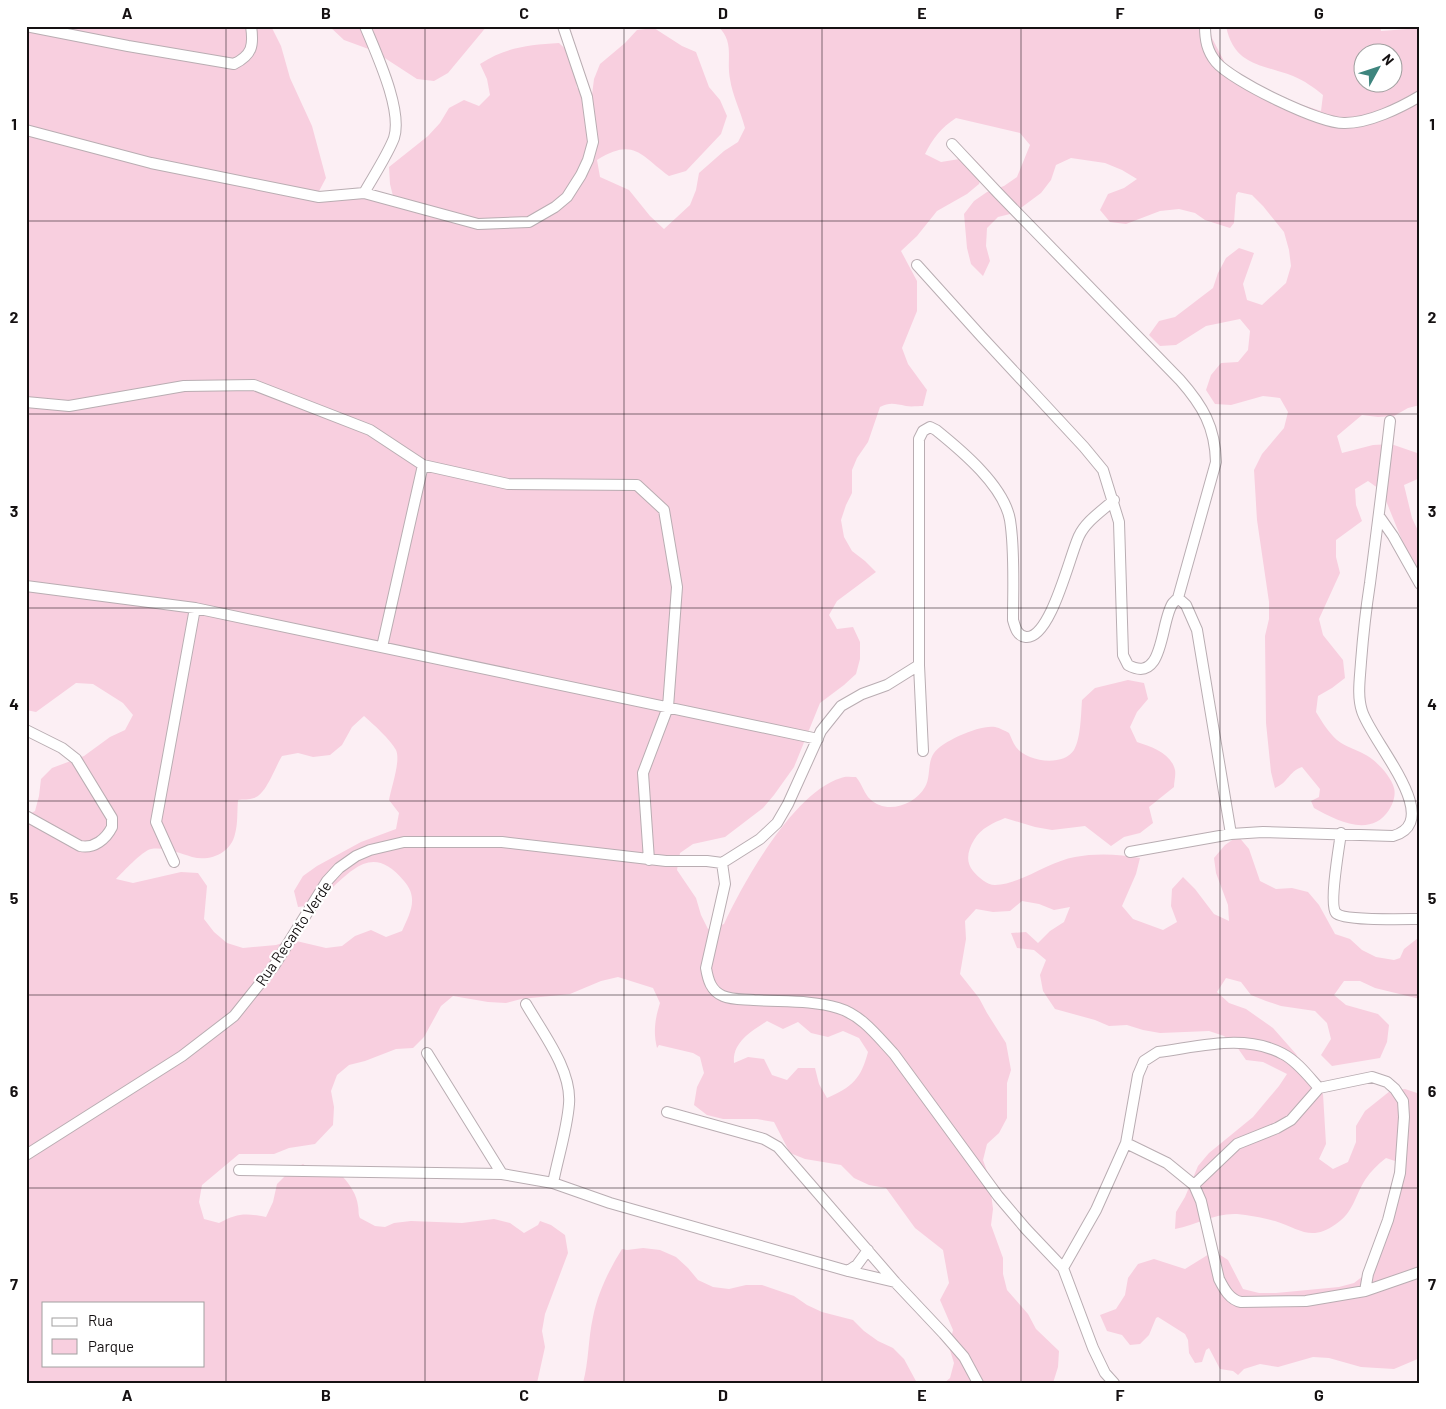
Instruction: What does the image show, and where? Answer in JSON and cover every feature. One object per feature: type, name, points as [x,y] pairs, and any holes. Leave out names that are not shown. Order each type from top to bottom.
[{"type":"street","points":[[26,26],[234,64],[242,60],[251,49],[253,40],[251,26]]},
{"type":"street","points":[[364,193],[394,137],[396,120],[391,95],[365,26]]},
{"type":"street","points":[[26,130],[151,162],[319,197],[364,193],[478,224],[529,222],[555,208],[568,197],[588,160],[592,142],[587,97],[563,26]]},
{"type":"street","points":[[1205,26],[1205,43],[1216,61],[1226,71],[1248,85],[1329,122],[1345,124],[1362,122],[1406,105],[1420,96]]},
{"type":"street","points":[[918,265],[981,336],[1084,446],[1103,470],[1114,500],[1119,522],[1123,655],[1128,666],[1139,669],[1145,668],[1157,657],[1169,612],[1173,603],[1178,598],[1216,462],[1215,444],[1211,428],[1196,398],[1180,380],[952,144]]},
{"type":"street","points":[[26,402],[69,406],[184,386],[254,385],[370,430],[423,465],[508,484],[637,485],[664,510],[677,587],[668,707],[643,773],[649,860]]},
{"type":"street","points":[[1130,852],[1231,834],[1263,832],[1393,836],[1402,834],[1414,823],[1416,805],[1399,770],[1371,729],[1362,711],[1360,695],[1364,628],[1390,420]]},
{"type":"street","points":[[923,751],[919,665],[918,439],[920,435],[930,427],[936,430],[971,461],[993,486],[1002,500],[1010,519],[1012,538],[1013,620],[1018,633],[1022,636],[1032,636],[1042,629],[1065,580],[1079,535],[1088,523],[1114,500]]},
{"type":"street","points":[[382,647],[423,465]]},
{"type":"street","points":[[1379,516],[1393,536],[1420,584]]},
{"type":"street","points":[[26,586],[195,608],[818,739]]},
{"type":"street","points":[[1178,598],[1186,605],[1197,630],[1231,834]]},
{"type":"street","points":[[174,862],[156,822],[195,608]]},
{"type":"street","points":[[919,665],[887,685],[862,694],[841,706],[831,716],[818,739],[788,804],[776,824],[760,839],[722,863],[725,884],[706,968],[708,980],[714,989],[723,996],[738,999],[821,1004],[839,1008],[856,1016],[894,1054],[998,1196],[1063,1268],[1093,1348],[1105,1373],[1114,1383]]},
{"type":"street","points":[[26,730],[76,759],[113,823],[110,832],[96,845],[86,847],[80,846],[26,816]]},
{"type":"street","points":[[1341,833],[1333,893],[1333,909],[1337,914],[1341,917],[1354,918],[1420,919]]},
{"type":"street","name":"Rua Recanto Verde","points":[[26,1155],[182,1056],[234,1016],[274,966],[327,881],[339,868],[356,856],[370,850],[404,842],[502,842],[666,862],[707,861],[722,863]]},
{"type":"street","points":[[526,1004],[561,1064],[570,1103],[553,1183]]},
{"type":"street","points":[[1063,1268],[1096,1210],[1126,1143],[1138,1075],[1144,1061],[1158,1052],[1228,1043],[1266,1046],[1285,1055],[1319,1088]]},
{"type":"street","points":[[427,1053],[502,1174]]},
{"type":"street","points":[[1194,1185],[1237,1144],[1277,1128],[1291,1120],[1319,1088],[1372,1077],[1387,1082],[1395,1089],[1403,1101],[1404,1117],[1401,1162],[1398,1187],[1364,1290]]},
{"type":"street","points":[[667,1112],[764,1138],[785,1154],[895,1282],[944,1334],[964,1358],[978,1383]]},
{"type":"street","points":[[1126,1143],[1167,1163],[1194,1185],[1201,1201],[1219,1279],[1223,1288],[1235,1301],[1306,1301],[1364,1290],[1420,1272]]},
{"type":"street","points":[[238,1170],[502,1174],[553,1183],[610,1203],[848,1271],[895,1282]]},
{"type":"street","points":[[848,1271],[857,1265],[868,1250]]},
{"type":"green space","points":[[26,26],[271,26],[281,46],[290,78],[312,126],[326,178],[318,193],[394,200],[390,184],[389,167],[428,136],[440,123],[449,108],[464,100],[479,106],[490,95],[487,79],[480,64],[509,50],[559,43],[572,55],[577,88],[592,95],[594,79],[600,64],[637,30],[654,28],[682,46],[696,52],[709,87],[720,100],[727,116],[721,134],[686,171],[669,176],[643,156],[628,149],[610,153],[597,160],[600,177],[629,190],[650,216],[664,229],[690,205],[696,190],[699,173],[724,151],[738,142],[745,128],[731,85],[728,45],[723,32],[718,26],[1209,26],[1212,38],[1228,69],[1290,101],[1321,111],[1323,95],[1309,84],[1297,78],[1251,62],[1235,49],[1226,26],[1380,26],[1381,31],[1420,28],[1420,405],[1408,408],[1394,416],[1362,415],[1337,436],[1342,453],[1373,445],[1391,444],[1420,454],[1420,478],[1404,485],[1412,518],[1420,535],[1420,579],[1408,555],[1382,491],[1368,481],[1355,489],[1356,505],[1362,521],[1336,540],[1336,557],[1340,573],[1319,619],[1323,635],[1343,660],[1345,678],[1318,696],[1316,712],[1328,731],[1337,740],[1373,760],[1390,778],[1395,791],[1393,802],[1382,818],[1373,823],[1353,824],[1333,818],[1314,808],[1311,801],[1319,797],[1320,789],[1302,767],[1275,788],[1271,772],[1266,723],[1265,636],[1269,619],[1269,602],[1257,520],[1254,470],[1262,454],[1284,428],[1288,412],[1280,398],[1263,396],[1231,405],[1215,404],[1206,390],[1211,375],[1221,363],[1238,362],[1248,350],[1250,331],[1240,319],[1206,326],[1176,345],[1160,346],[1149,335],[1159,321],[1175,317],[1213,288],[1226,258],[1239,248],[1254,253],[1243,284],[1247,300],[1262,305],[1286,283],[1291,266],[1284,232],[1252,195],[1238,192],[1236,195],[1234,223],[1230,228],[1205,220],[1195,213],[1179,209],[1160,211],[1126,224],[1110,222],[1100,210],[1108,194],[1124,188],[1137,179],[1105,163],[1071,158],[1056,165],[1051,180],[1041,193],[1014,213],[998,217],[987,228],[986,246],[990,261],[983,276],[971,264],[967,248],[964,214],[974,201],[987,192],[1004,186],[1017,177],[1030,145],[1020,133],[956,118],[938,134],[925,154],[941,162],[972,157],[984,169],[979,184],[967,194],[937,211],[917,236],[901,251],[917,281],[917,311],[902,348],[908,364],[927,390],[923,406],[887,404],[880,407],[868,442],[857,458],[852,470],[852,493],[841,520],[844,537],[852,551],[876,572],[837,601],[829,615],[837,629],[853,627],[860,642],[860,659],[856,674],[820,703],[794,767],[763,808],[725,837],[693,844],[680,853],[677,870],[696,898],[708,929],[724,924],[744,885],[772,840],[806,801],[823,787],[843,777],[856,777],[868,797],[877,804],[892,807],[900,806],[914,799],[925,787],[932,757],[938,748],[962,734],[989,727],[997,727],[1009,733],[1016,747],[1028,756],[1045,761],[1062,759],[1074,750],[1076,745],[1082,700],[1095,688],[1128,680],[1144,683],[1148,699],[1137,712],[1130,727],[1137,742],[1165,755],[1173,764],[1175,772],[1174,787],[1149,807],[1153,823],[1140,833],[1124,837],[1111,846],[1085,826],[1052,830],[1005,818],[980,832],[969,852],[969,863],[975,873],[983,880],[995,885],[1015,881],[1065,859],[1075,857],[1108,854],[1140,858],[1136,874],[1122,906],[1133,919],[1163,930],[1177,922],[1171,906],[1172,889],[1183,877],[1214,914],[1229,921],[1228,905],[1216,873],[1214,858],[1225,845],[1238,836],[1249,849],[1260,881],[1276,889],[1292,888],[1308,892],[1319,905],[1335,934],[1350,939],[1362,950],[1376,957],[1394,960],[1400,958],[1404,949],[1418,938],[1420,939],[1420,999],[1375,988],[1360,981],[1344,981],[1334,995],[1346,1005],[1378,1014],[1389,1025],[1387,1042],[1380,1058],[1332,1066],[1321,1055],[1331,1039],[1327,1023],[1315,1011],[1281,1006],[1266,1001],[1251,995],[1241,982],[1226,978],[1217,992],[1229,1003],[1246,1009],[1273,1028],[1296,1054],[1313,1082],[1323,1094],[1326,1144],[1319,1159],[1333,1169],[1348,1162],[1356,1142],[1356,1126],[1365,1111],[1390,1091],[1405,1089],[1420,1094],[1420,1358],[1394,1369],[1361,1367],[1329,1358],[1313,1357],[1278,1367],[1260,1364],[1244,1369],[1238,1375],[1233,1371],[1220,1369],[1209,1348],[1206,1350],[1202,1362],[1195,1363],[1189,1353],[1188,1340],[1185,1334],[1158,1317],[1149,1335],[1140,1344],[1130,1345],[1122,1335],[1107,1331],[1100,1315],[1116,1309],[1125,1295],[1128,1278],[1138,1264],[1154,1259],[1185,1269],[1214,1251],[1228,1260],[1243,1289],[1259,1293],[1339,1287],[1354,1283],[1367,1273],[1401,1163],[1386,1158],[1380,1163],[1365,1180],[1353,1204],[1342,1220],[1319,1232],[1306,1232],[1275,1221],[1237,1214],[1221,1215],[1175,1229],[1176,1212],[1185,1197],[1198,1166],[1209,1153],[1253,1117],[1287,1074],[1263,1062],[1246,1060],[1237,1047],[1224,1036],[1209,1031],[1160,1033],[1127,1025],[1109,1026],[1095,1020],[1055,1009],[1043,991],[1040,975],[1046,960],[1034,950],[1017,948],[1011,933],[1026,932],[1038,943],[1050,931],[1064,922],[1070,907],[1054,910],[1039,904],[1022,901],[1010,911],[993,912],[976,909],[965,921],[966,939],[960,974],[979,998],[1006,1043],[1011,1070],[1007,1083],[1007,1118],[999,1133],[987,1144],[983,1160],[989,1177],[993,1209],[991,1225],[1003,1258],[1003,1274],[1007,1290],[1028,1314],[1036,1329],[1059,1351],[1058,1367],[1053,1383],[944,1383],[950,1378],[954,1363],[949,1347],[953,1330],[940,1300],[949,1283],[943,1250],[915,1228],[886,1188],[869,1185],[854,1178],[841,1165],[805,1159],[790,1153],[774,1122],[757,1119],[723,1119],[707,1115],[694,1105],[697,1087],[704,1073],[700,1057],[693,1053],[659,1045],[657,1048],[655,1026],[660,1003],[653,988],[618,977],[601,981],[570,994],[521,999],[506,1003],[453,996],[441,1006],[424,1037],[413,1048],[396,1049],[349,1065],[337,1075],[331,1091],[334,1107],[333,1125],[315,1144],[289,1148],[274,1154],[239,1154],[202,1185],[199,1202],[204,1219],[219,1223],[231,1217],[242,1215],[266,1217],[273,1202],[277,1184],[289,1172],[303,1164],[317,1172],[343,1177],[355,1194],[360,1218],[375,1226],[385,1227],[394,1223],[411,1221],[462,1223],[494,1219],[510,1223],[524,1233],[538,1225],[540,1221],[551,1225],[565,1235],[568,1253],[545,1314],[542,1331],[545,1347],[537,1383],[26,1383],[26,816],[35,811],[41,779],[52,768],[84,756],[110,737],[125,730],[133,715],[123,703],[93,684],[76,683],[36,712],[26,710]],"holes":[[[364,716],[386,737],[396,750],[397,755],[397,767],[389,800],[399,813],[396,829],[361,842],[317,866],[303,876],[294,891],[298,907],[311,905],[349,872],[367,863],[384,864],[404,881],[411,893],[412,906],[402,931],[386,937],[371,930],[355,936],[342,946],[326,948],[292,940],[276,945],[243,948],[227,943],[214,932],[204,919],[207,886],[198,873],[181,872],[133,883],[116,879],[138,858],[151,849],[167,850],[199,858],[212,857],[224,851],[233,841],[235,834],[238,800],[258,796],[270,780],[282,756],[298,753],[313,757],[330,755],[342,745],[352,727]],[[767,1021],[783,1029],[798,1022],[811,1033],[828,1037],[843,1031],[859,1038],[868,1052],[859,1076],[849,1086],[827,1098],[819,1084],[815,1068],[798,1068],[787,1080],[772,1075],[764,1059],[748,1057],[734,1063],[736,1049],[749,1033]]]},
{"type":"green space","points":[[329,26],[487,26],[448,73],[434,81],[417,79],[374,51],[344,40]]},
{"type":"green space","points":[[643,1248],[660,1250],[676,1257],[698,1280],[713,1287],[729,1289],[746,1285],[762,1285],[794,1296],[822,1312],[853,1320],[878,1341],[893,1348],[904,1359],[917,1383],[583,1383],[593,1317],[604,1282],[622,1249]]}]
